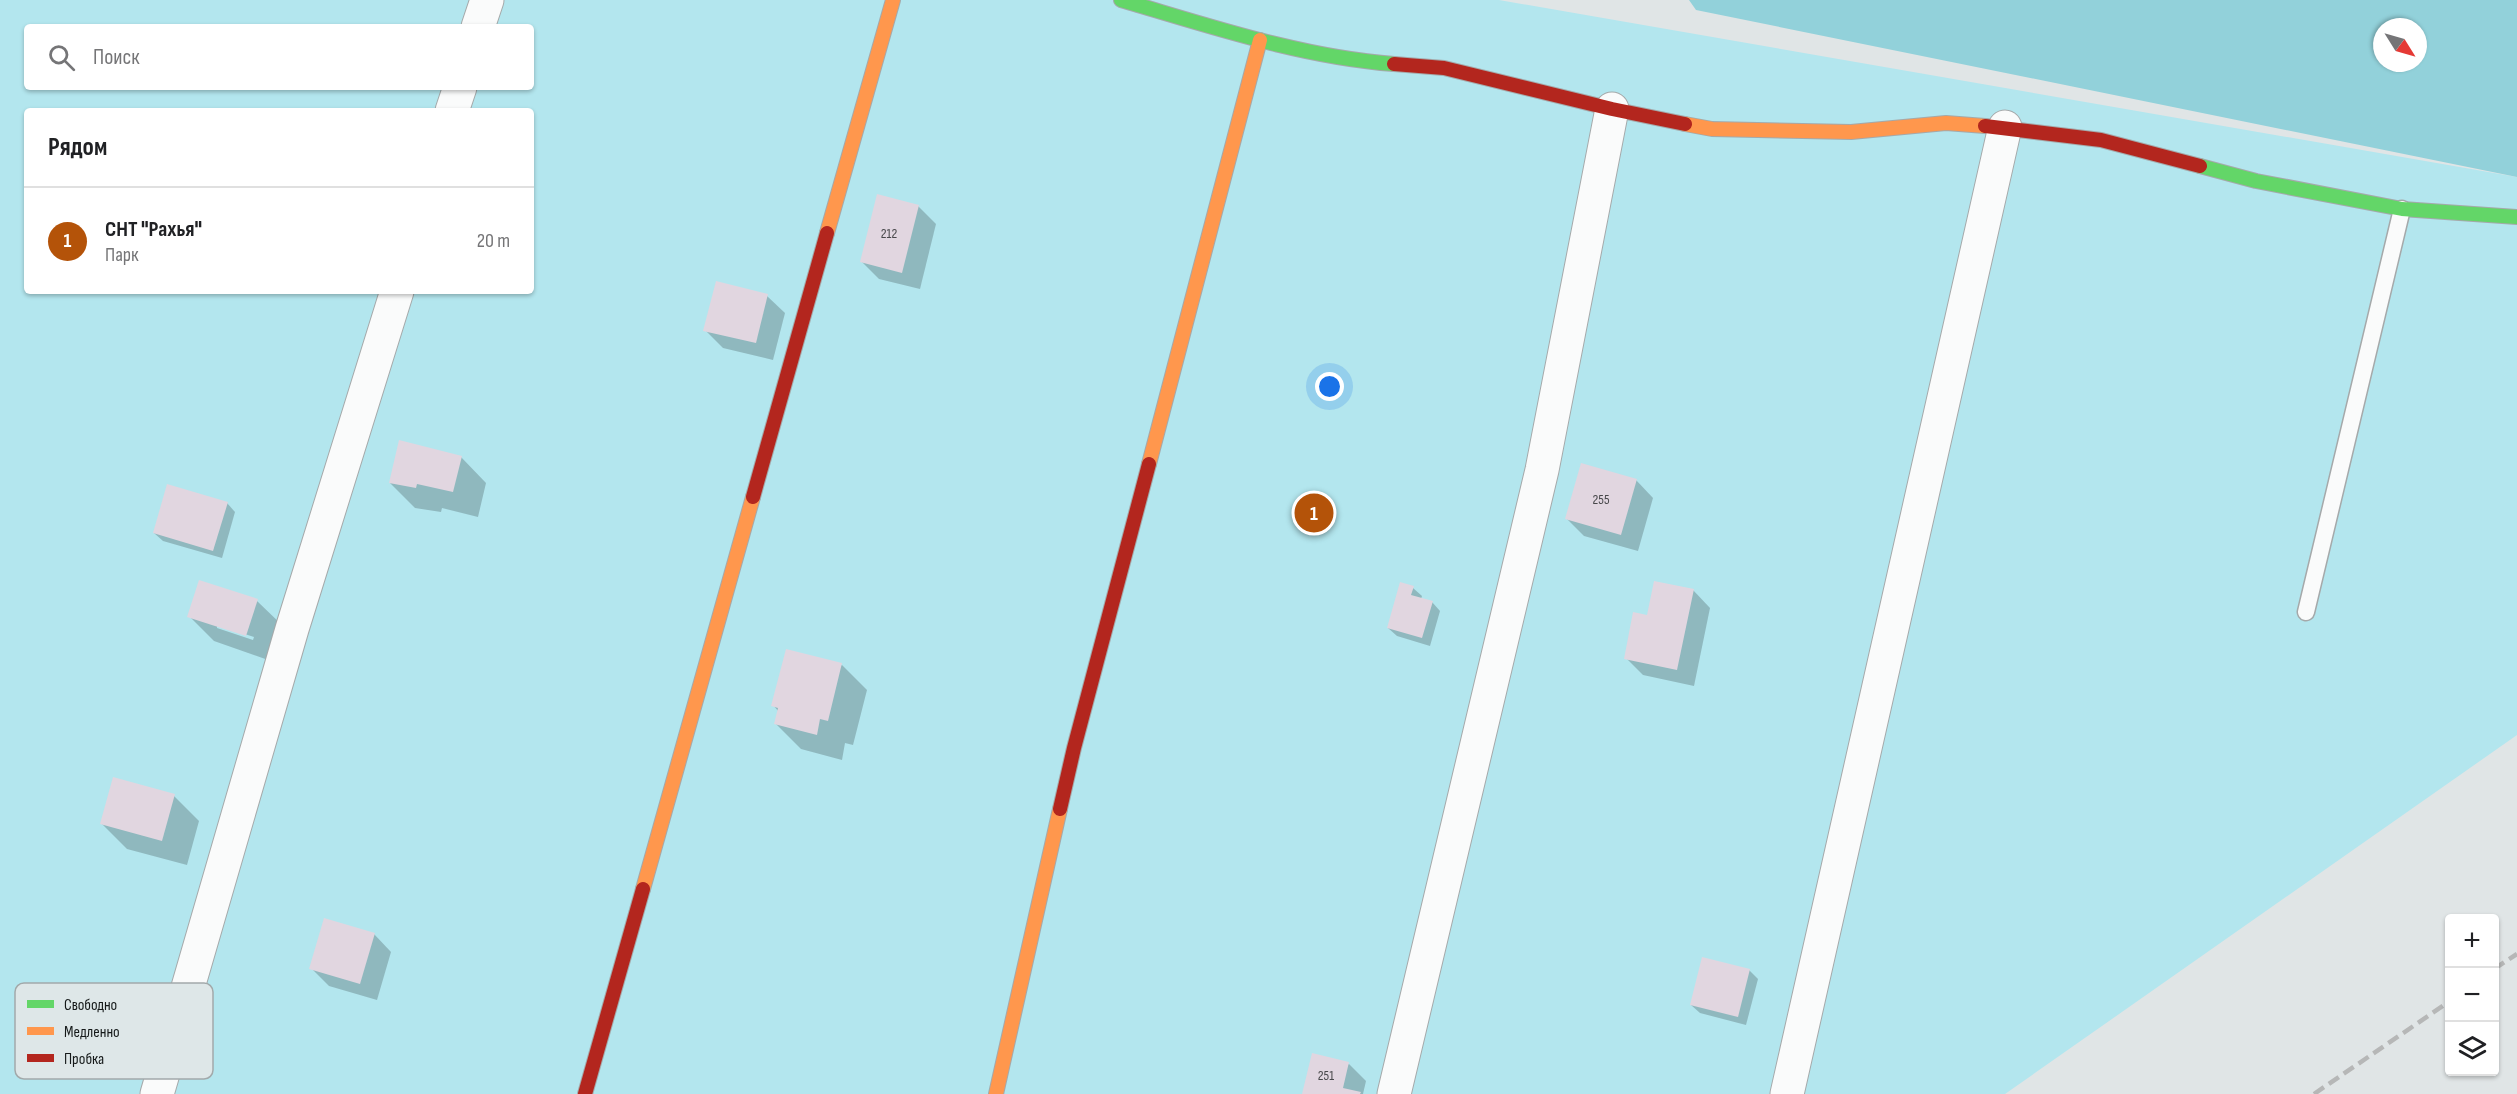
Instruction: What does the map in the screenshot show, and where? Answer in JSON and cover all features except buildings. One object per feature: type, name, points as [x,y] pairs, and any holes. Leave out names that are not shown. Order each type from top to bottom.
[{"type":"street","points":[[479,24],[487,0]]},
{"type":"street","points":[[585,1094],[892,0]]},
{"type":"street","points":[[1121,0],[1260,40],[1355,61],[1444,68],[1612,109],[1712,129],[1851,132],[1946,123],[2006,127],[2100,140],[2256,181],[2402,209],[2517,217]]},
{"type":"street","points":[[996,1094],[1074,748],[1260,40]]},
{"type":"street","points":[[453,108],[459,90]]},
{"type":"street","points":[[1394,1094],[1542,470],[1612,109]]},
{"type":"street","points":[[1786,1094],[2006,127]]},
{"type":"street","points":[[189,983],[292,629],[396,294]]},
{"type":"street","points":[[157,1094],[161,1079]]},
{"type":"lane","points":[[2306,612],[2402,209]]},
{"type":"shaded area","points":[[0,0],[1499,0],[2517,177],[2517,735],[2005,1094],[0,1094]]},
{"type":"shaded area","points":[[1689,0],[2517,0],[2517,177],[1696,10]]},
{"type":"railway","points":[[2496,968],[2517,954]]},
{"type":"railway","points":[[2314,1094],[2445,1004]]},
{"type":"traffic: fast","points":[[1121,0],[1290,48],[1394,64]]},
{"type":"traffic: fast","points":[[2200,166],[2256,181],[2402,209],[2517,217]]},
{"type":"traffic: slow","points":[[827,233],[893,0]]},
{"type":"traffic: slow","points":[[1149,464],[1260,40]]},
{"type":"traffic: slow","points":[[1685,124],[1712,129],[1851,132],[1946,123],[1985,126]]},
{"type":"traffic: slow","points":[[643,889],[753,497]]},
{"type":"traffic: slow","points":[[996,1094],[1060,809]]},
{"type":"traffic: jam","points":[[1394,64],[1444,68],[1612,109],[1685,124]]},
{"type":"traffic: jam","points":[[1985,126],[2101,140],[2200,166]]},
{"type":"traffic: jam","points":[[753,497],[827,233]]},
{"type":"traffic: jam","points":[[1060,809],[1149,464]]},
{"type":"traffic: jam","points":[[585,1094],[643,889]]},
{"type":"place","name":"СНТ \"Рахья\"","points":[[1314,513]]}]
